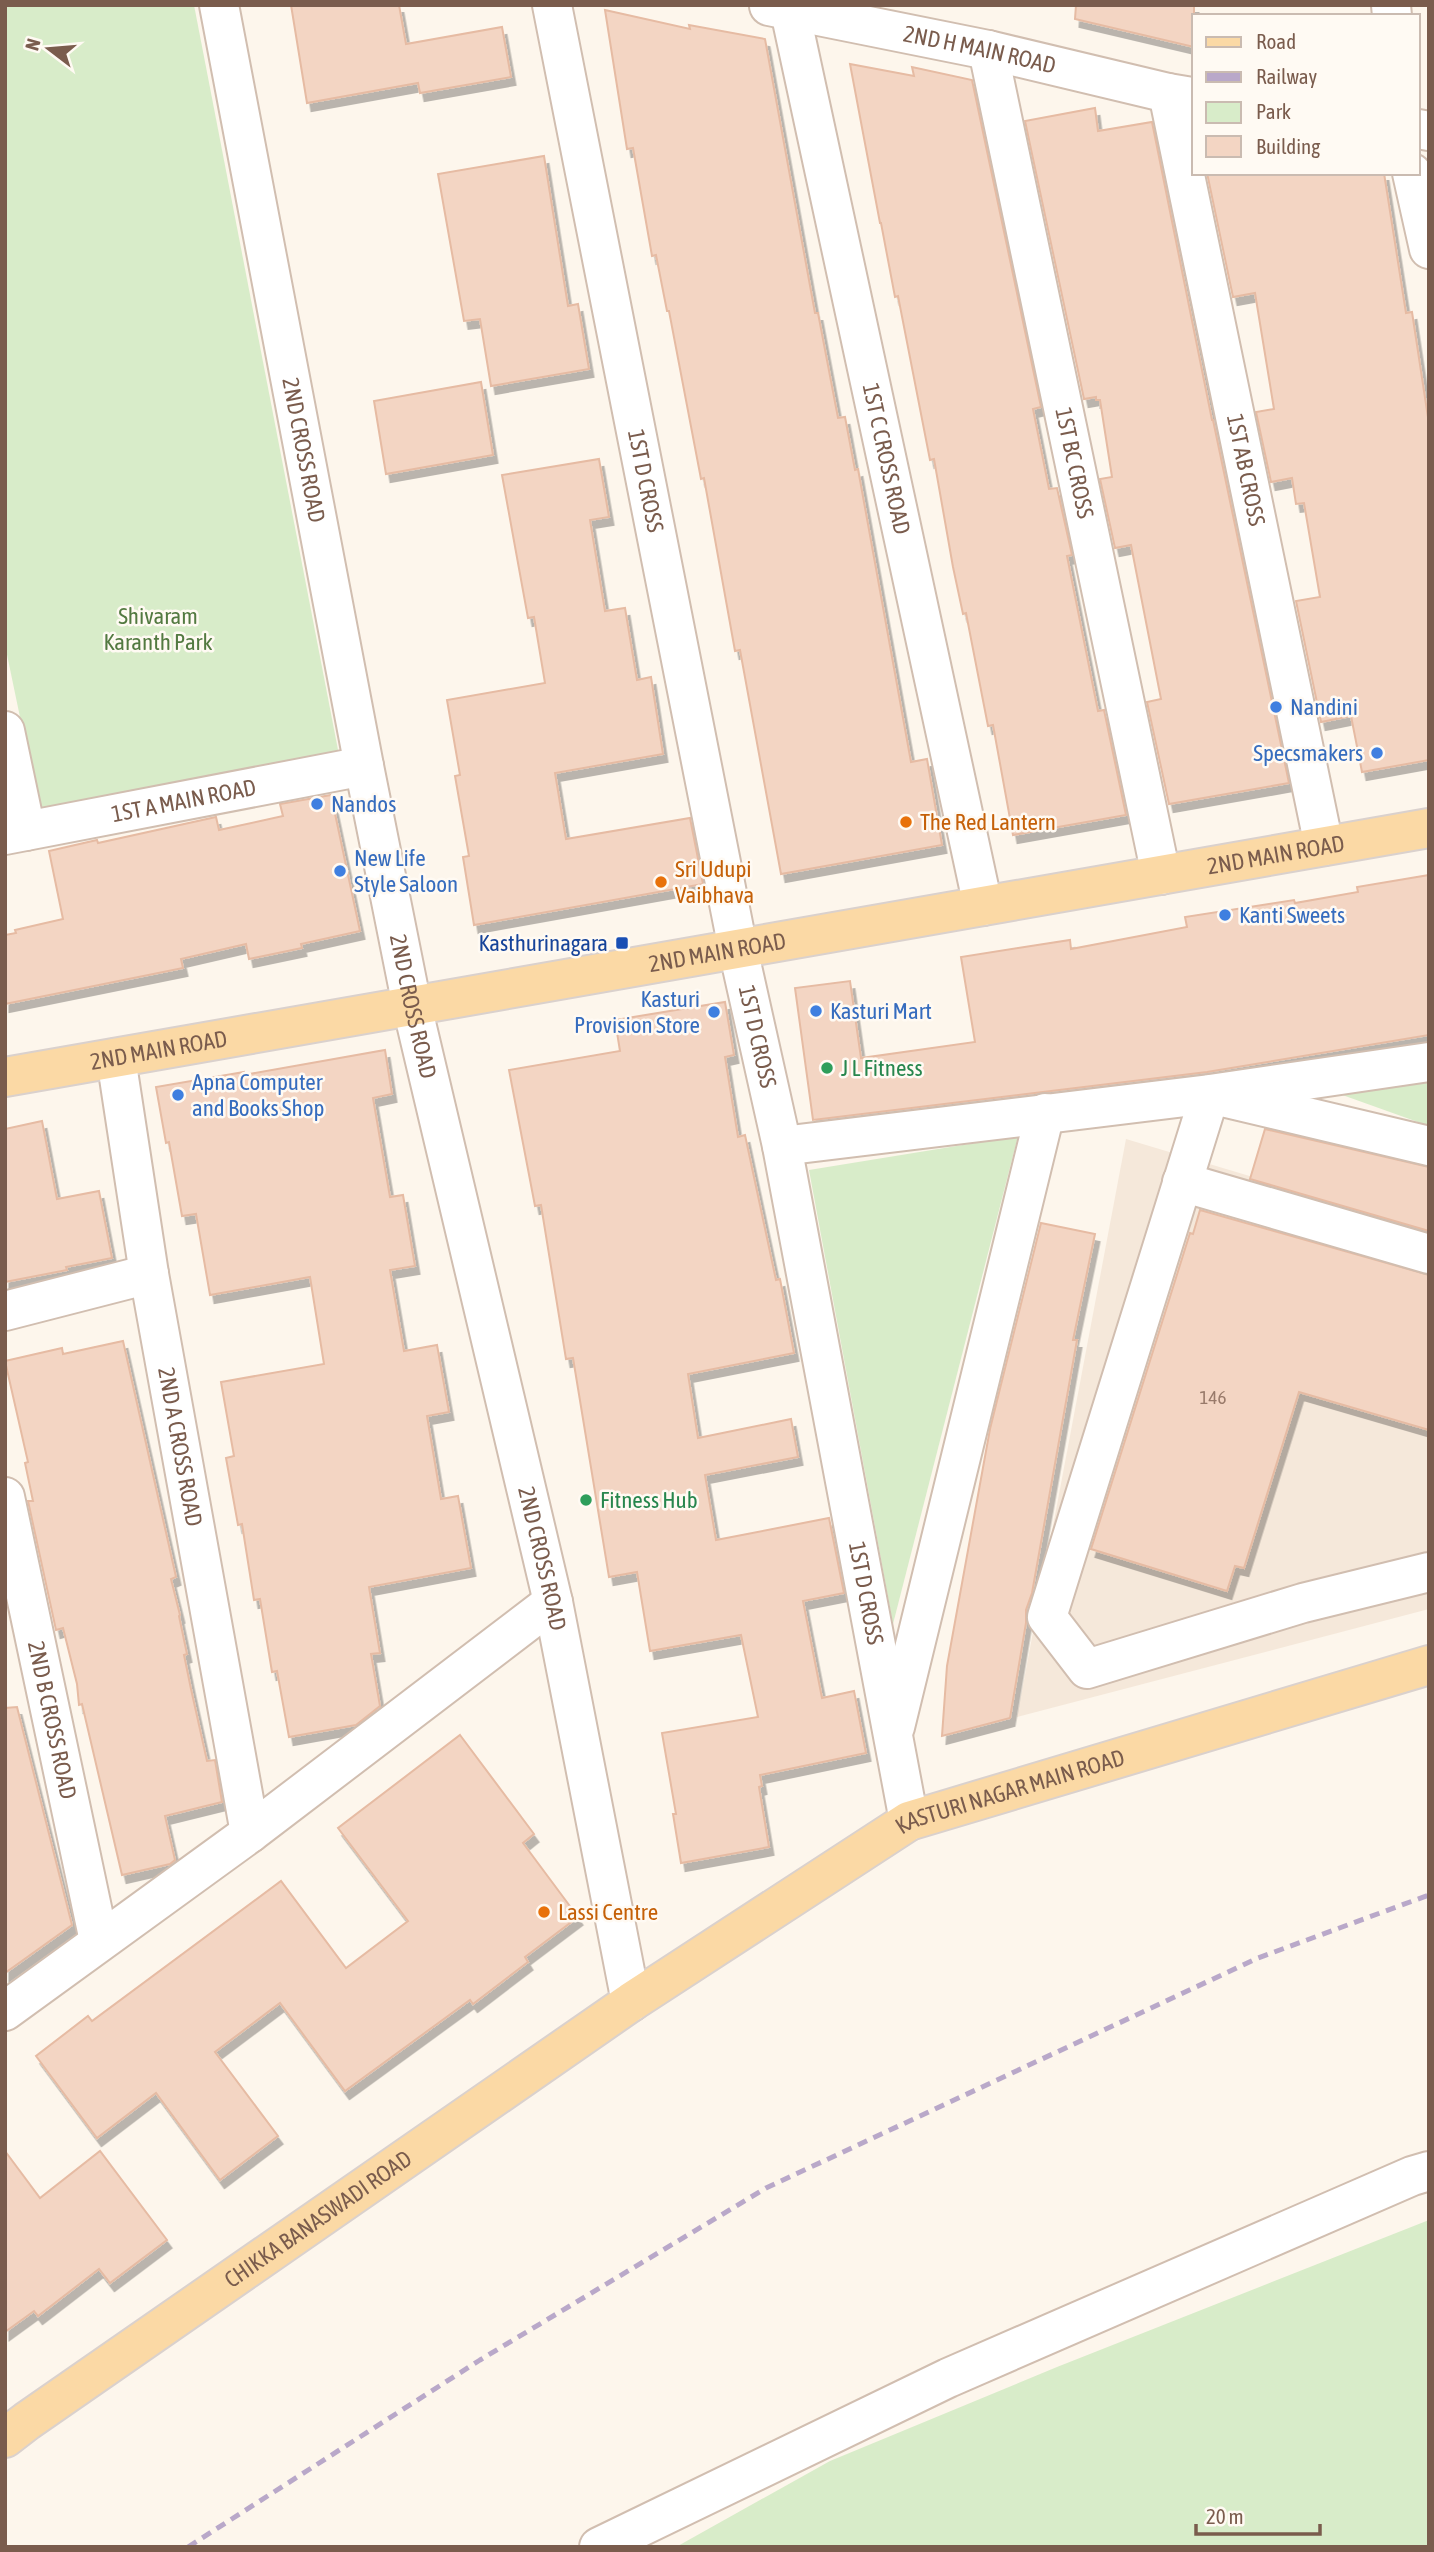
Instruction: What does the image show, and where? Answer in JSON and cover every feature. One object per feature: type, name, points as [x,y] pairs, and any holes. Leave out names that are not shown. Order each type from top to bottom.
[{"type":"main road","name":"2ND MAIN ROAD","points":[[5,1077],[1429,828]]},
{"type":"main road","name":"KASTURI NAGAR MAIN ROAD","points":[[631,2002],[909,1821],[1429,1665]]},
{"type":"main road","name":"CHIKKA BANASWADI ROAD","points":[[5,2438],[27,2420],[631,2002]]},
{"type":"street","name":"2ND CROSS ROAD","points":[[219,5],[412,1006],[552,1602],[631,2002]]},
{"type":"street","name":"1ST D CROSS","points":[[552,5],[738,948],[782,1146],[909,1821]]},
{"type":"street","name":"2ND H MAIN ROAD","points":[[778,8],[988,50],[1181,95]]},
{"type":"street","name":"1ST C CROSS ROAD","points":[[778,8],[983,906]]},
{"type":"street","name":"1ST BC CROSS","points":[[988,50],[1161,875]]},
{"type":"street","name":"1ST AB CROSS","points":[[1181,95],[1192,153]]},
{"type":"street","name":"1ST AB CROSS","points":[[1196,175],[1324,846]]},
{"type":"street","points":[[1412,175],[1429,249]]},
{"type":"street","points":[[5,731],[16,833]]},
{"type":"street","name":"1ST A MAIN ROAD","points":[[16,833],[364,766]]},
{"type":"street","name":"2ND A CROSS ROAD","points":[[116,1058],[149,1274],[250,1833]]},
{"type":"street","points":[[782,1146],[1210,1094],[1429,1062]]},
{"type":"street","points":[[1210,1094],[1429,1146]]},
{"type":"street","points":[[1210,1094],[1047,1617],[1087,1669],[1303,1603],[1429,1572]]},
{"type":"street","points":[[892,1739],[1045,1112]]},
{"type":"street","points":[[1182,1182],[1429,1254]]},
{"type":"street","points":[[5,1311],[149,1274]]},
{"type":"street","name":"2ND B CROSS ROAD","points":[[5,1497],[99,1941]]},
{"type":"street","points":[[5,2011],[250,1833],[552,1602]]},
{"type":"street","points":[[599,2547],[948,2378],[1412,2176],[1429,2171]]},
{"type":"shaded area","points":[[1126,1139],[1429,1230],[1429,1609],[1017,1717]]},
{"type":"green space","name":"Shivaram Karanth Park","points":[[5,5],[194,5],[339,755],[41,818],[5,645]]},
{"type":"green space","points":[[1429,1076],[1429,1126],[1334,1092]]},
{"type":"green space","points":[[1018,1136],[893,1624],[809,1170]]},
{"type":"green space","points":[[1429,2220],[1429,2547],[676,2547],[830,2461],[1057,2367]]},
{"type":"building","points":[[291,5],[399,5],[406,44],[502,27],[511,77],[420,93],[418,83],[307,103]]},
{"type":"building","points":[[1076,5],[1194,5],[1192,47],[1075,19]]},
{"type":"building","points":[[605,10],[690,29],[689,25],[765,39],[815,313],[818,313],[838,418],[845,417],[855,470],[858,469],[911,762],[927,759],[942,845],[781,874],[740,650],[735,651],[704,478],[701,479],[669,311],[656,255],[652,256],[633,148],[627,149]]},
{"type":"building","points":[[850,64],[914,76],[912,67],[972,80],[1041,407],[1033,409],[1049,489],[1057,488],[1072,555],[1067,556],[1098,711],[1104,710],[1126,815],[1013,835],[993,725],[988,726],[966,613],[963,614],[953,567],[934,459],[930,460],[898,296],[895,297]]},
{"type":"building","points":[[1095,108],[1098,131],[1152,122],[1289,783],[1169,804],[1147,702],[1161,699],[1131,545],[1115,548],[1100,479],[1112,477],[1100,400],[1096,400],[1096,397],[1084,399],[1025,121]]},
{"type":"building","points":[[544,156],[568,306],[578,304],[589,369],[491,386],[480,319],[464,321],[438,174]]},
{"type":"building","points":[[1207,175],[1384,175],[1406,313],[1412,312],[1429,424],[1429,760],[1362,772],[1351,716],[1321,722],[1296,601],[1320,597],[1304,503],[1296,504],[1292,478],[1271,482],[1256,412],[1274,409],[1255,293],[1233,297]]},
{"type":"building","points":[[481,382],[493,455],[386,474],[374,401]]},
{"type":"building","points":[[599,459],[609,517],[590,520],[605,611],[625,608],[637,680],[651,677],[663,754],[555,773],[566,839],[690,818],[703,884],[474,925],[463,857],[469,856],[455,776],[460,775],[447,700],[545,683],[534,617],[528,618],[502,475]]},
{"type":"building","points":[[331,795],[360,931],[301,944],[302,948],[249,959],[246,944],[181,959],[183,968],[5,1004],[5,935],[16,933],[15,930],[63,919],[49,851],[216,817],[219,830],[283,816],[280,804]]},
{"type":"building","points":[[1429,875],[1429,1035],[1207,1072],[813,1120],[795,988],[850,981],[861,1058],[975,1042],[961,957],[1070,940],[1071,949],[1187,927],[1185,917],[1294,900],[1295,903],[1358,892],[1357,887]]},
{"type":"building","points":[[725,1002],[734,1055],[725,1057],[738,1137],[745,1135],[776,1280],[780,1279],[794,1353],[688,1374],[698,1438],[791,1419],[798,1457],[705,1475],[716,1540],[829,1518],[844,1593],[803,1601],[822,1698],[854,1691],[866,1753],[760,1775],[762,1786],[759,1787],[769,1847],[681,1863],[673,1814],[676,1814],[662,1733],[758,1717],[741,1635],[650,1651],[637,1572],[609,1577],[573,1358],[566,1359],[541,1205],[535,1206],[509,1070],[620,1051],[615,1020]]},
{"type":"building","points":[[385,1050],[392,1094],[373,1098],[390,1197],[403,1195],[415,1266],[390,1270],[404,1351],[437,1345],[449,1412],[427,1416],[441,1499],[458,1496],[471,1568],[369,1587],[380,1653],[371,1654],[380,1706],[356,1725],[289,1737],[277,1671],[272,1672],[260,1599],[254,1600],[242,1524],[238,1525],[226,1458],[234,1456],[221,1382],[324,1364],[310,1277],[210,1295],[196,1214],[182,1216],[156,1087],[244,1072],[244,1075]]},
{"type":"building","points":[[42,1121],[57,1199],[99,1191],[112,1258],[5,1282],[5,1129]]},
{"type":"building","points":[[1265,1129],[1429,1167],[1429,1231],[1250,1179]]},
{"type":"building","points":[[1200,1210],[1429,1275],[1429,1430],[1299,1392],[1244,1568],[1235,1566],[1227,1591],[1091,1549],[1190,1233],[1193,1234]]},
{"type":"building","points":[[1041,1223],[1095,1234],[1073,1340],[1077,1340],[1032,1593],[1026,1610],[1010,1718],[942,1736],[947,1666],[990,1429]]},
{"type":"building","points":[[123,1341],[176,1577],[171,1579],[180,1615],[191,1689],[207,1761],[215,1760],[222,1802],[165,1816],[175,1860],[170,1864],[122,1875],[82,1704],[79,1705],[77,1684],[63,1628],[56,1630],[28,1501],[33,1501],[25,1463],[28,1462],[5,1361],[62,1348],[63,1354]]},
{"type":"building","points":[[17,1707],[72,1925],[5,1973],[5,1708]]},
{"type":"building","points":[[460,1735],[534,1834],[523,1843],[578,1917],[525,1957],[528,1962],[473,2004],[470,2000],[345,2091],[280,2003],[215,2052],[278,2136],[220,2180],[156,2093],[97,2138],[36,2056],[88,2016],[92,2021],[281,1881],[346,1968],[408,1921],[338,1828]]},
{"type":"building","points":[[5,2151],[40,2198],[100,2151],[167,2240],[110,2283],[99,2269],[38,2316],[34,2311],[5,2332]]},
{"type":"railway","points":[[188,2547],[480,2360],[766,2188],[1258,1958],[1429,1895]]},
{"type":"place","name":"Nandini","points":[[1276,707]]},
{"type":"place","name":"Specsmakers","points":[[1377,753]]},
{"type":"place","name":"Nandos","points":[[317,804]]},
{"type":"place","name":"The Red Lantern","points":[[906,822]]},
{"type":"place","name":"New Life Style Saloon","points":[[340,871]]},
{"type":"place","name":"Sri Udupi Vaibhava","points":[[661,882]]},
{"type":"place","name":"Kanti Sweets","points":[[1225,915]]},
{"type":"place","name":"Kasthurinagara","points":[[622,943]]},
{"type":"place","name":"Kasturi Mart","points":[[816,1011]]},
{"type":"place","name":"Kasturi Provision Store","points":[[714,1012]]},
{"type":"place","name":"J L Fitness","points":[[827,1068]]},
{"type":"place","name":"Apna Computer and Books Shop","points":[[178,1095]]},
{"type":"place","name":"Fitness Hub","points":[[586,1500]]},
{"type":"place","name":"Lassi Centre","points":[[544,1912]]}]
